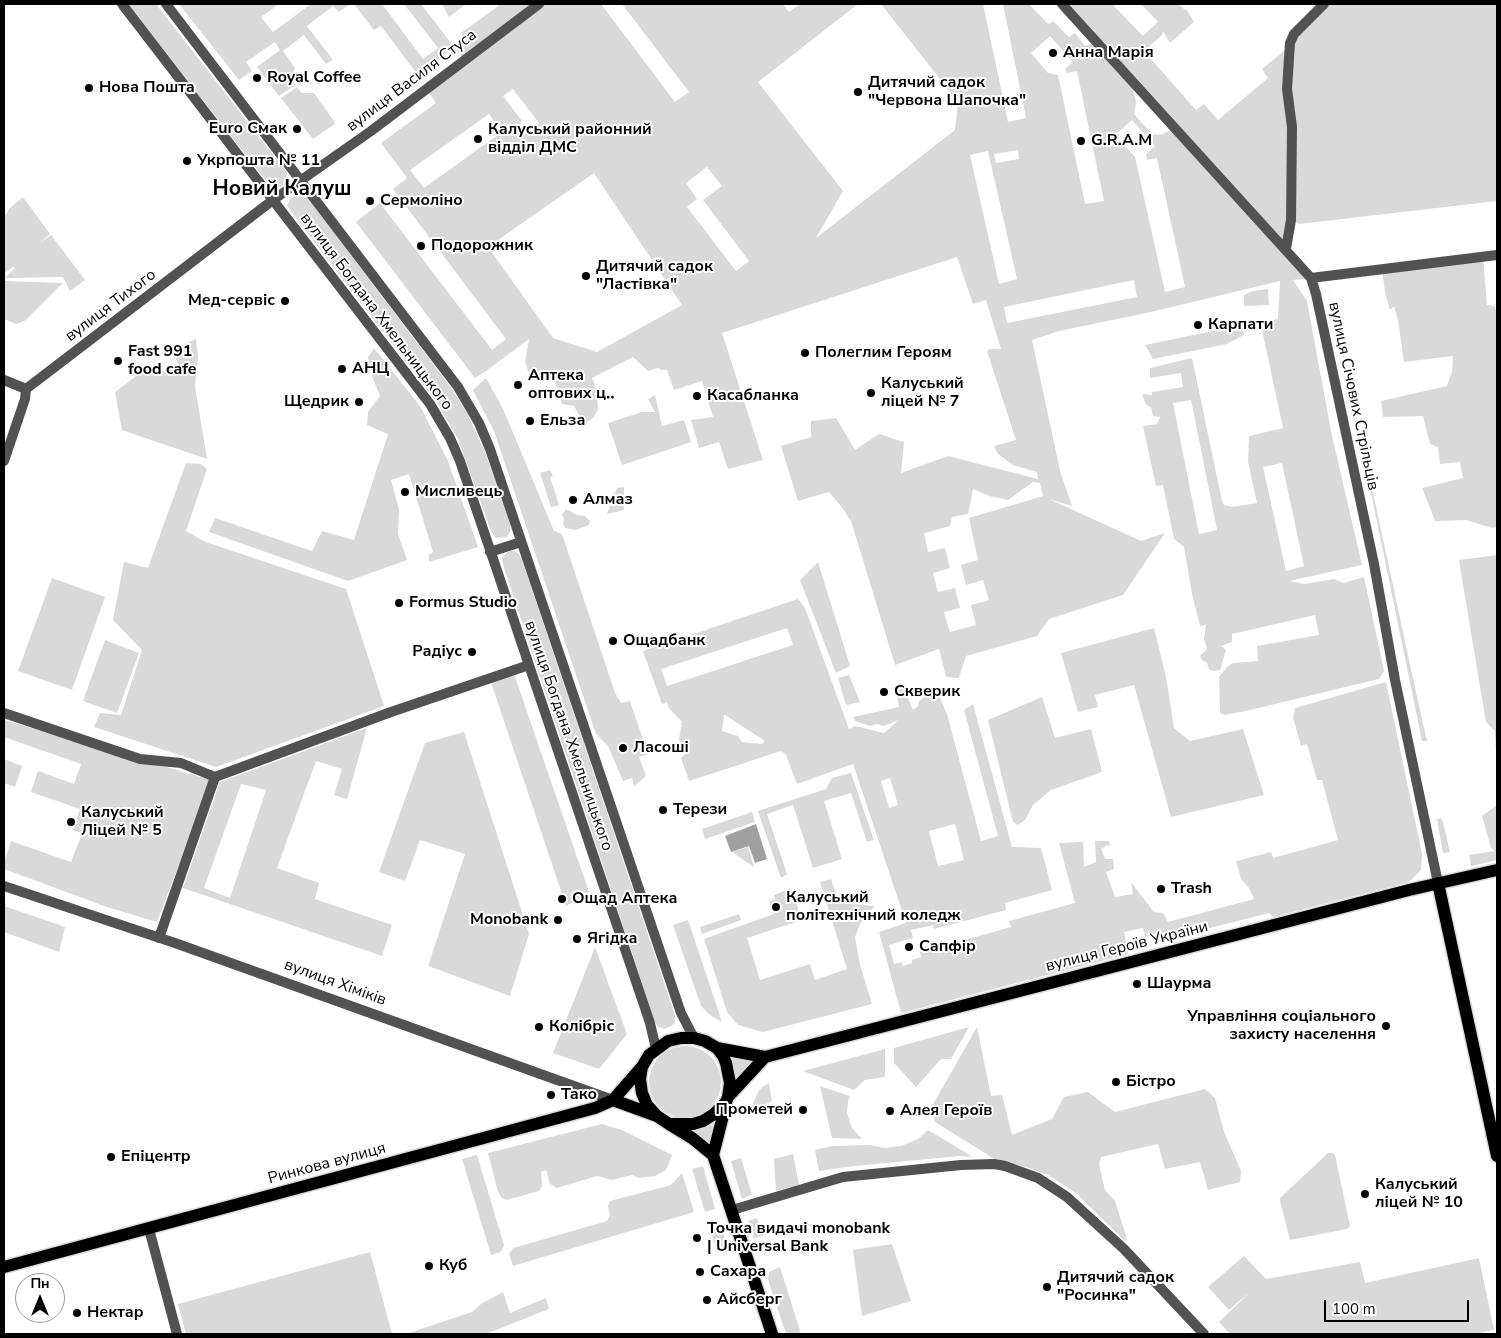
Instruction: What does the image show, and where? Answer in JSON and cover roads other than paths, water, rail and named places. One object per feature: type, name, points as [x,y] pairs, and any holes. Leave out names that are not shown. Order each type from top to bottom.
[{"type":"main road","name":"вулиця Героїв України","points":[[717,1048],[765,1057],[1438,883],[1497,870]]},
{"type":"main road","points":[[1438,883],[1497,1156]]},
{"type":"main road","points":[[713,1155],[730,1083],[726,1063],[717,1048],[704,1041],[694,1038],[668,1041],[649,1054],[642,1067],[613,1100],[657,1116],[692,1138],[713,1155],[772,1334]]},
{"type":"main road","points":[[669,1124],[693,1124],[714,1114],[765,1057]]},
{"type":"main road","points":[[642,1067],[640,1079],[642,1093],[647,1105],[657,1116]]},
{"type":"main road","name":"Ринкова вулиця","points":[[4,1268],[595,1108],[613,1100]]},
{"type":"street","name":"вулиця Богдана Хмельницького","points":[[122,4],[430,404],[450,438],[650,1023],[656,1048]]},
{"type":"street","name":"вулиця Богдана Хмельницького","points":[[166,4],[458,387],[479,424],[490,449],[681,1013],[694,1038]]},
{"type":"street","name":"вулиця Василя Стуса","points":[[273,200],[302,181],[539,4]]},
{"type":"street","name":"вулиця Січових Стрільців","points":[[1062,4],[1311,278],[1372,554],[1395,680],[1438,883]]},
{"type":"street","points":[[1286,249],[1291,220],[1292,127],[1287,89],[1290,43],[1294,34],[1324,4]]},
{"type":"street","name":"вулиця Тихого","points":[[26,389],[273,200]]},
{"type":"street","points":[[1311,278],[1497,255]]},
{"type":"street","points":[[4,380],[26,389],[25,399],[4,461]]},
{"type":"street","points":[[490,552],[521,542]]},
{"type":"street","points":[[4,713],[140,759],[181,763],[215,777],[390,712],[529,665]]},
{"type":"street","points":[[159,938],[215,777]]},
{"type":"street","name":"вулиця Хіміків","points":[[4,886],[159,938],[613,1100]]},
{"type":"street","points":[[732,1210],[843,1177],[961,1165],[994,1164],[1005,1166],[1038,1178],[1067,1197],[1124,1249],[1204,1334]]},
{"type":"street","points":[[149,1229],[177,1334]]},
{"type":"place","name":"Анна Марія","points":[[1053,53]]},
{"type":"place","name":"Royal Coffee","points":[[257,78]]},
{"type":"place","name":"Нова Пошта","points":[[89,88]]},
{"type":"place","name":"Дитячий садок \"Червона Шапочка\"","points":[[858,92]]},
{"type":"place","name":"Euro Смак","points":[[297,129]]},
{"type":"place","name":"Калуський районний відділ ДМС","points":[[478,139]]},
{"type":"place","name":"G.R.A.M","points":[[1081,141]]},
{"type":"place","name":"Укрпошта № 11","points":[[187,161]]},
{"type":"place","name":"Сермоліно","points":[[370,201]]},
{"type":"place","name":"Подорожник","points":[[421,246]]},
{"type":"place","name":"Дитячий садок \"Ластівка\"","points":[[586,276]]},
{"type":"place","name":"Мед-сервіс","points":[[285,301]]},
{"type":"place","name":"Карпати","points":[[1198,325]]},
{"type":"place","name":"Полеглим Героям","points":[[805,353]]},
{"type":"place","name":"Fast 991 food cafe","points":[[118,361]]},
{"type":"place","name":"АНЦ","points":[[342,369]]},
{"type":"place","name":"Аптека оптових ц‥","points":[[518,385]]},
{"type":"place","name":"Калуський ліцей № 7","points":[[871,393]]},
{"type":"place","name":"Касабланка","points":[[697,396]]},
{"type":"place","name":"Щедрик","points":[[359,402]]},
{"type":"place","name":"Ельза","points":[[530,421]]},
{"type":"place","name":"Мисливець","points":[[405,492]]},
{"type":"place","name":"Алмаз","points":[[573,500]]},
{"type":"place","name":"Formus Studio","points":[[399,603]]},
{"type":"place","name":"Ощадбанк","points":[[613,641]]},
{"type":"place","name":"Радіус","points":[[472,652]]},
{"type":"place","name":"Скверик","points":[[884,692]]},
{"type":"place","name":"Ласоші","points":[[623,748]]},
{"type":"place","name":"Терези","points":[[663,810]]},
{"type":"place","name":"Калуський Ліцей № 5","points":[[71,822]]},
{"type":"place","name":"Trash","points":[[1161,889]]},
{"type":"place","name":"Ощад Аптека","points":[[562,899]]},
{"type":"place","name":"Калуський політехнічний коледж","points":[[776,907]]},
{"type":"place","name":"Monobank","points":[[558,920]]},
{"type":"place","name":"Ягідка","points":[[577,939]]},
{"type":"place","name":"Сапфір","points":[[909,947]]},
{"type":"place","name":"Шаурма","points":[[1137,984]]},
{"type":"place","name":"Управління соціального захисту населення","points":[[1386,1026]]},
{"type":"place","name":"Колібріс","points":[[539,1027]]},
{"type":"place","name":"Бістро","points":[[1116,1082]]},
{"type":"place","name":"Тако","points":[[551,1095]]},
{"type":"place","name":"Прометей","points":[[803,1110]]},
{"type":"place","name":"Алея Героїв","points":[[890,1111]]},
{"type":"place","name":"Епіцентр","points":[[111,1157]]},
{"type":"place","name":"Калуський ліцей № 10","points":[[1365,1194]]},
{"type":"place","name":"Точка видачі monobank | Universal Bank","points":[[697,1238]]},
{"type":"place","name":"Куб","points":[[429,1266]]},
{"type":"place","name":"Сахара","points":[[700,1272]]},
{"type":"place","name":"Дитячий садок \"Росинка\"","points":[[1047,1287]]},
{"type":"place","name":"Айсберг","points":[[707,1300]]},
{"type":"place","name":"Нектар","points":[[77,1313]]},
{"type":"district","name":"Новий Калуш","points":[[282,190]]}]
